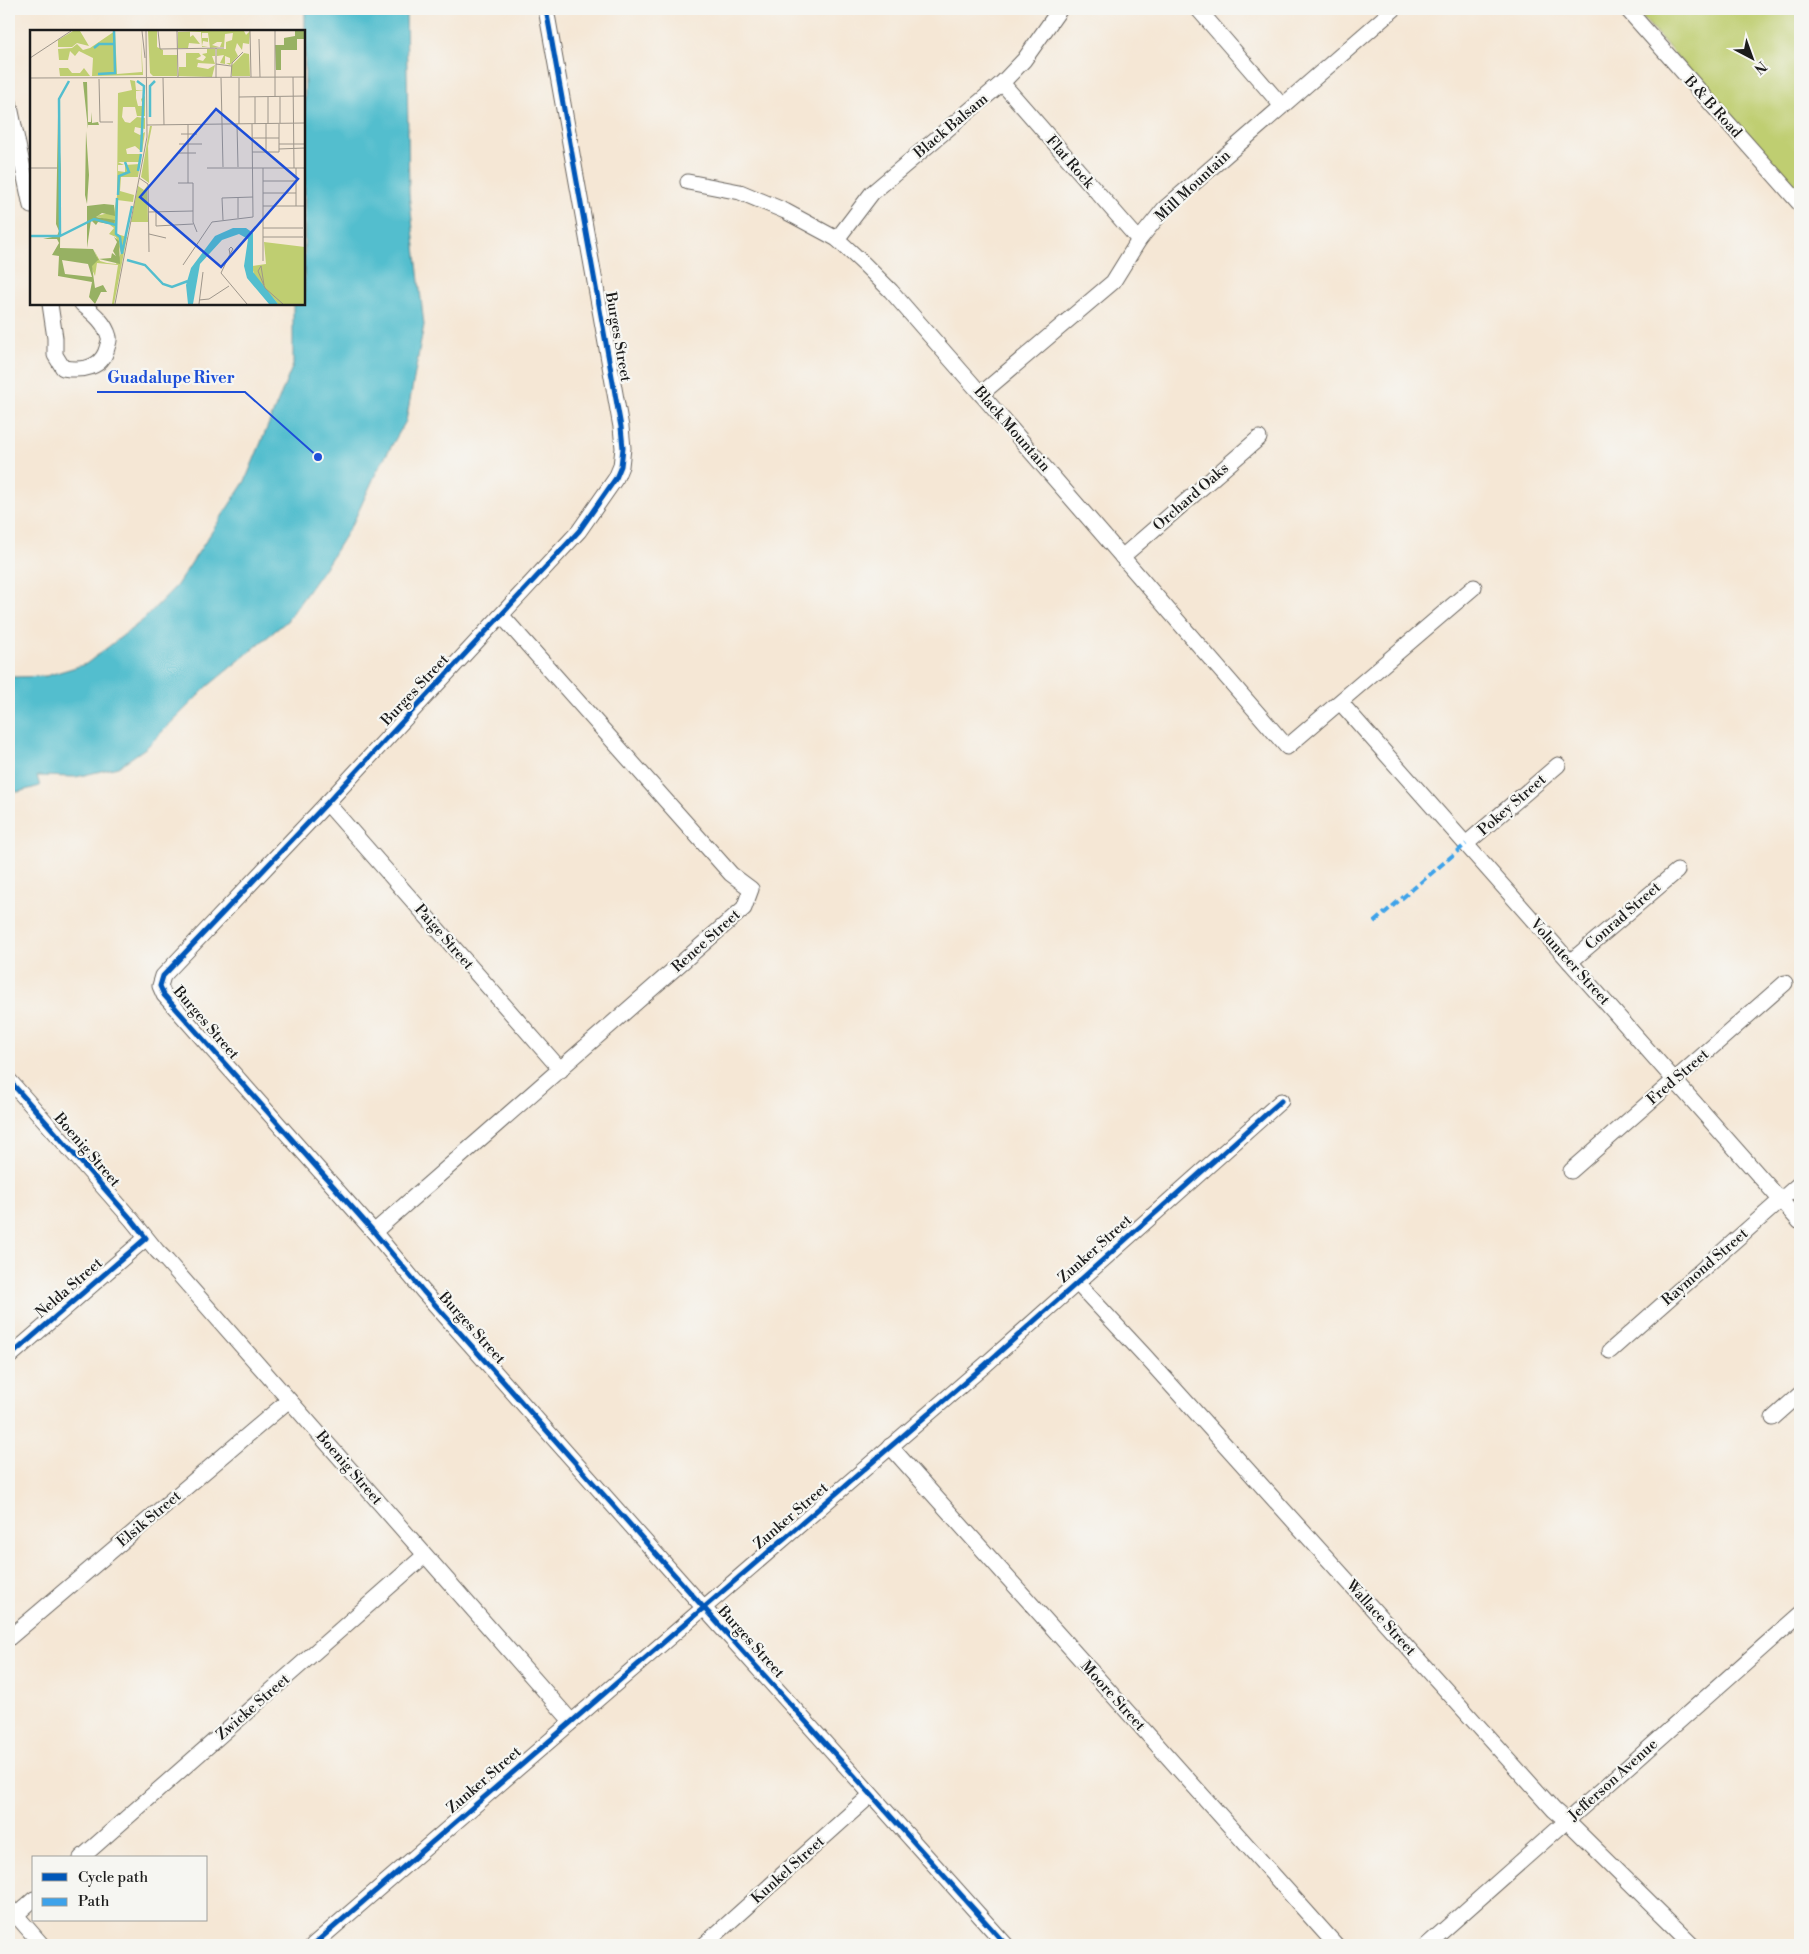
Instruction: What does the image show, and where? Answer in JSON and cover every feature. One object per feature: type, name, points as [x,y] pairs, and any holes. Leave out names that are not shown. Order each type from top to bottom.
[{"type":"street","name":"Burges Street","points":[[546,9],[581,195],[621,427],[623,448],[621,466],[616,478],[579,531],[502,616],[163,976],[160,986],[164,995],[374,1232],[423,1291],[1006,1945]]},
{"type":"street","name":"Black Balsam","points":[[837,239],[872,193],[1002,83],[1024,60],[1060,9]]},
{"type":"street","points":[[1198,9],[1282,106]]},
{"type":"street","name":"Mill Mountain","points":[[981,394],[1113,282],[1139,240],[1164,208],[1394,9]]},
{"type":"street","name":"B & B Road","points":[[1627,9],[1800,204]]},
{"type":"street","name":"Flat Rock","points":[[1002,83],[1139,240]]},
{"type":"street","points":[[9,102],[30,201]]},
{"type":"street","name":"Black Mountain","points":[[688,182],[740,192],[785,211],[837,239],[891,291],[1287,747],[1340,702]]},
{"type":"street","points":[[50,305],[55,338],[55,355],[63,368],[79,370],[96,365],[106,352],[109,338],[101,320],[83,305]]},
{"type":"street","name":"Orchard Oaks","points":[[1122,557],[1259,438]]},
{"type":"street","points":[[1340,702],[1474,587]]},
{"type":"street","name":"Renee Street","points":[[374,1232],[744,908],[751,889],[731,874],[502,616]]},
{"type":"street","name":"Volunteer Street","points":[[1340,702],[1800,1222]]},
{"type":"street","name":"Pokey Street","points":[[1466,844],[1558,765]]},
{"type":"street","name":"Paige Street","points":[[327,803],[561,1070]]},
{"type":"street","name":"Conrad Street","points":[[1570,962],[1676,871]]},
{"type":"street","name":"Fred Street","points":[[1571,1172],[1674,1079],[1785,984]]},
{"type":"street","name":"Boenig Street","points":[[9,1080],[424,1556],[571,1721]]},
{"type":"street","name":"Zunker Street","points":[[313,1945],[571,1721],[799,1528],[1281,1101]]},
{"type":"street","name":"Raymond Street","points":[[1610,1351],[1800,1184]]},
{"type":"street","name":"Nelda Street","points":[[9,1357],[146,1238]]},
{"type":"street","name":"Wallace Street","points":[[1077,1283],[1151,1362],[1554,1810],[1693,1945]]},
{"type":"street","points":[[1773,1418],[1800,1394]]},
{"type":"street","name":"Elsik Street","points":[[9,1638],[289,1400]]},
{"type":"street","name":"Moore Street","points":[[890,1446],[1336,1945]]},
{"type":"street","name":"Zwicke Street","points":[[83,1856],[424,1556]]},
{"type":"street","name":"Jefferson Avenue","points":[[1427,1945],[1800,1614]]},
{"type":"street","name":"Kunkel Street","points":[[704,1945],[871,1795]]},
{"type":"street","points":[[32,1900],[12,1911],[42,1945]]},
{"type":"green space","points":[[1635,9],[1800,9],[1800,196]]},
{"type":"water","points":[[305,9],[406,9],[409,194],[424,325],[406,421],[377,471],[354,521],[328,563],[287,621],[208,686],[147,747],[118,767],[76,777],[37,776],[40,786],[18,792],[9,790],[9,675],[14,677],[46,676],[86,664],[143,620],[177,585],[245,481],[293,365],[293,305],[305,305]]},
{"type":"marked path","points":[[1374,922],[1466,844]]},
{"type":"cycle path","points":[[546,9],[621,427],[623,448],[621,466],[616,478],[579,531],[327,803],[163,976],[160,986],[164,995],[374,1232],[423,1291],[1006,1945]]},
{"type":"cycle path","points":[[9,1080],[146,1238],[9,1357]]},
{"type":"cycle path","points":[[313,1945],[985,1365],[1281,1101]]},
{"type":"place","name":"Guadalupe River","points":[[318,457]]}]
